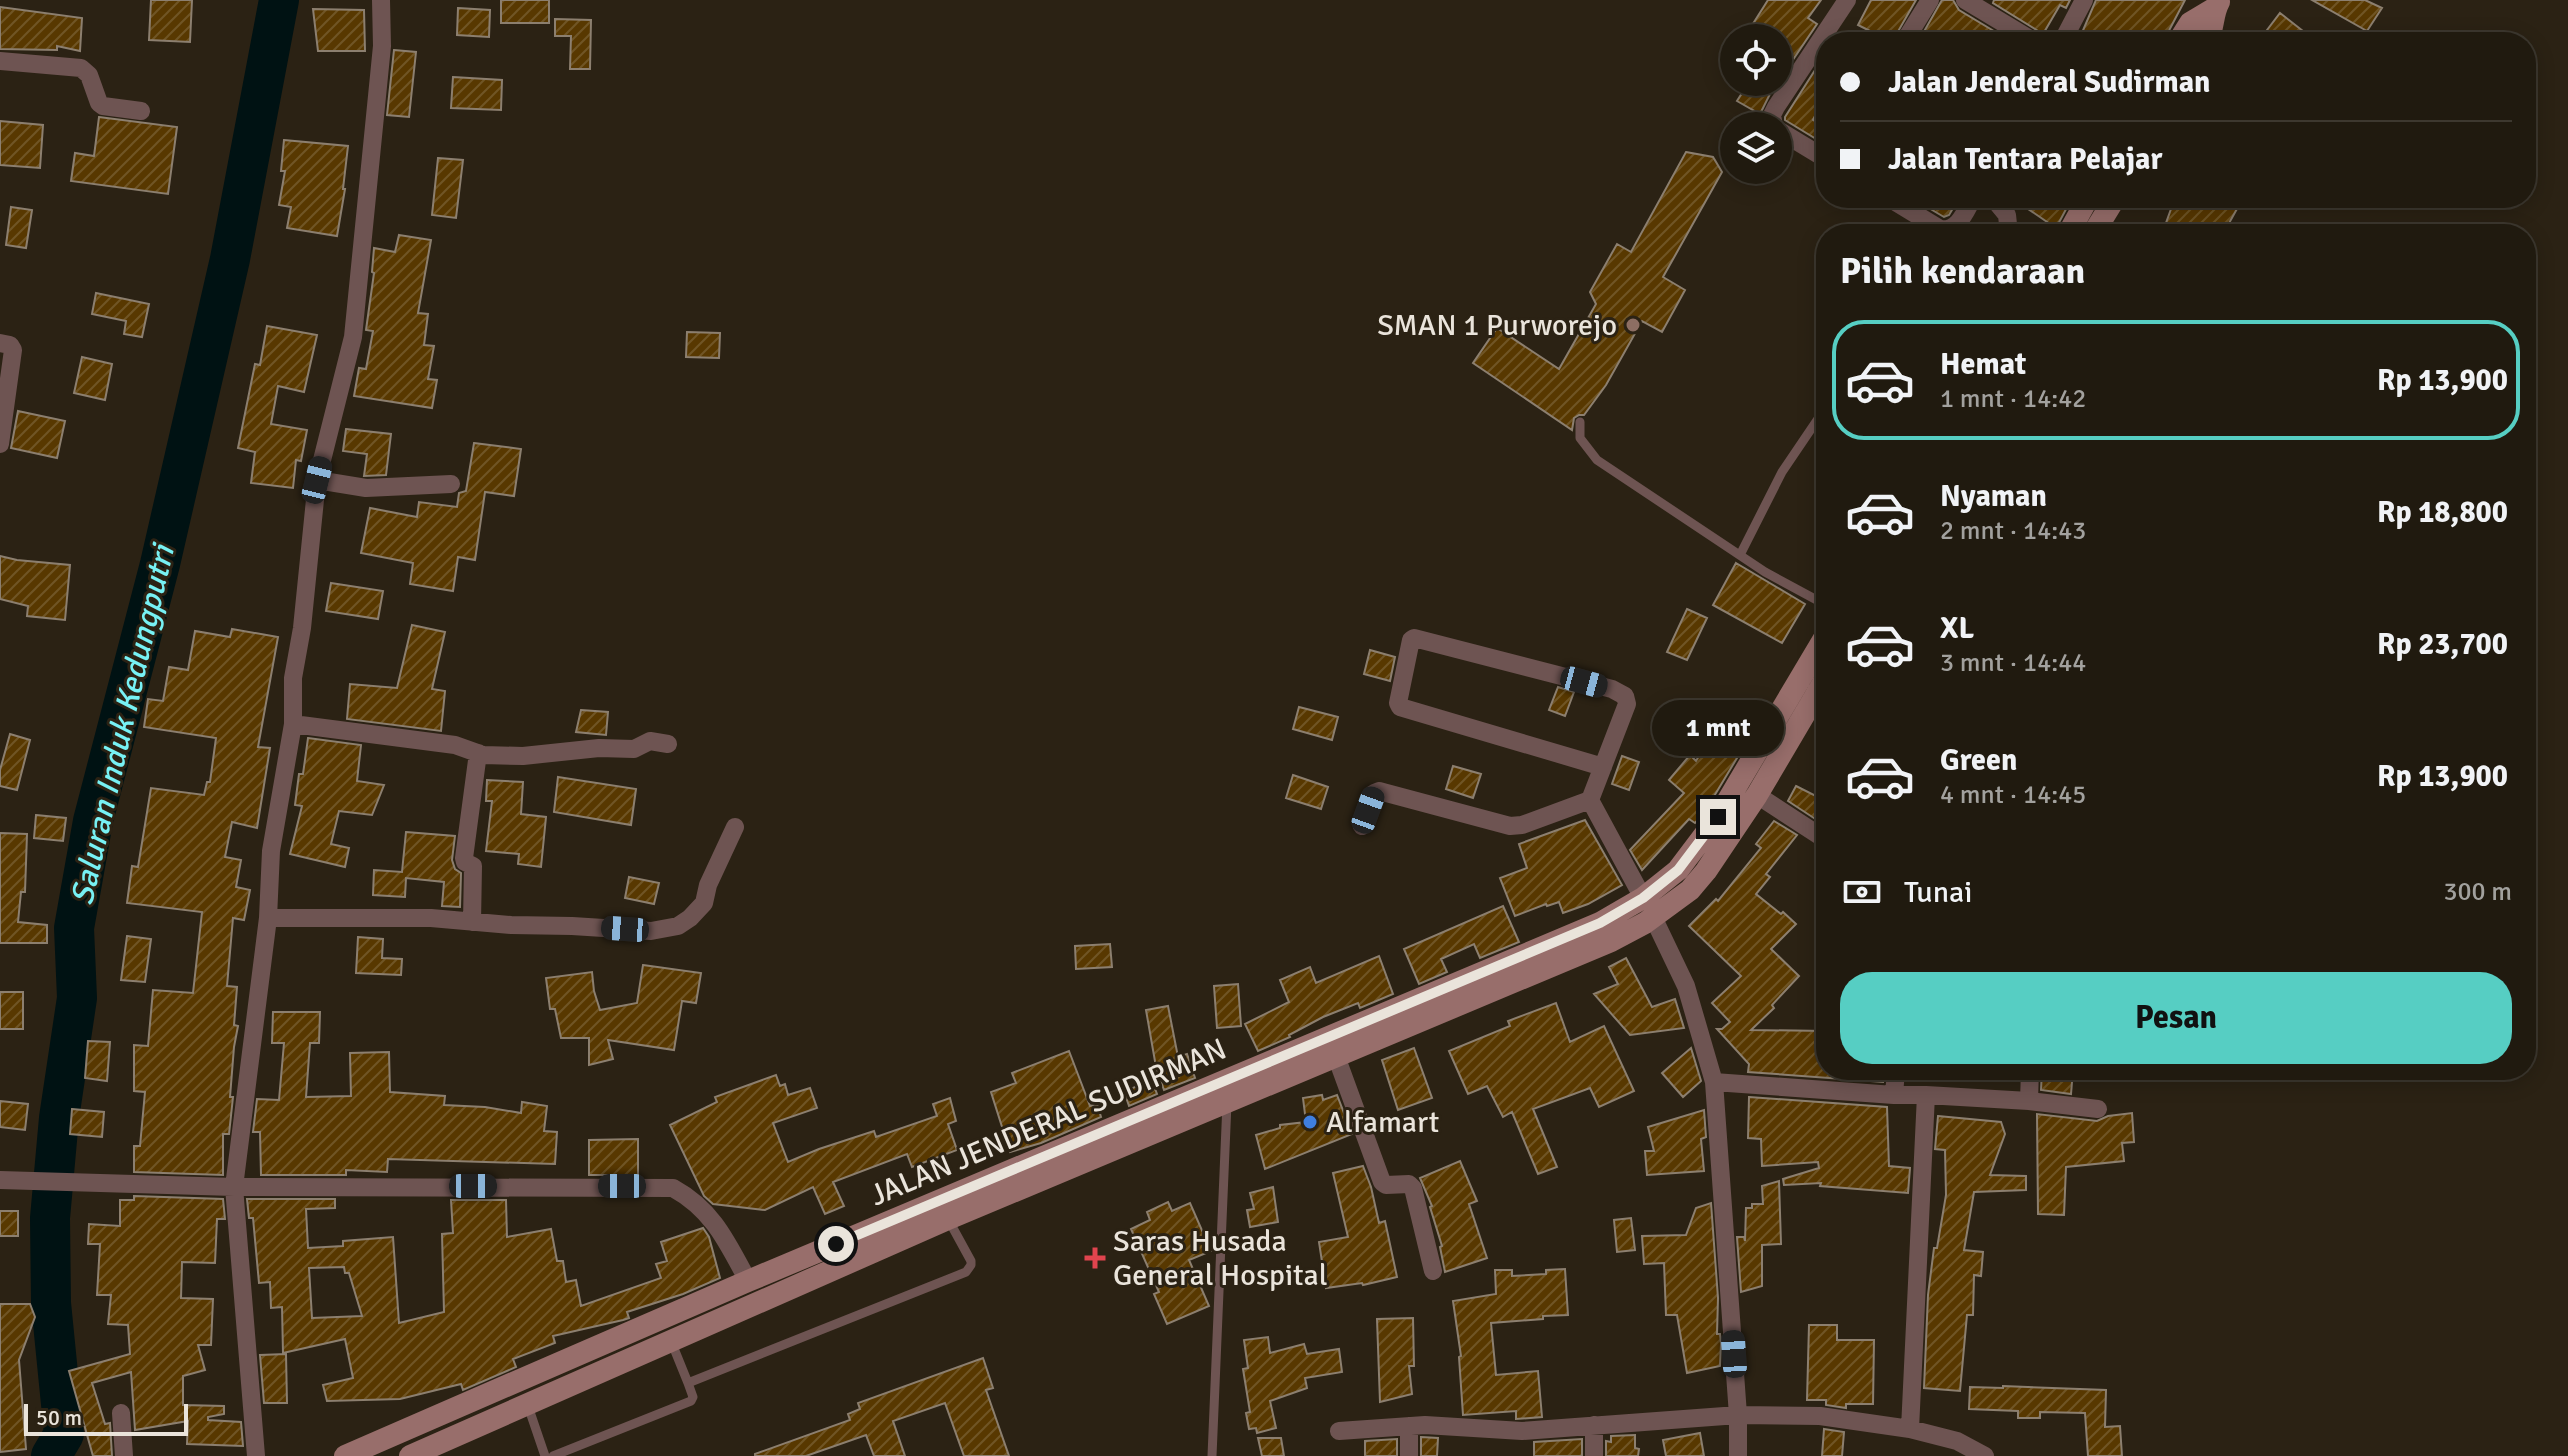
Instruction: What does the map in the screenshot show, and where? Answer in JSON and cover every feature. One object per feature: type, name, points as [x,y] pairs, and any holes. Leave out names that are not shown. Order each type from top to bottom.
[{"type":"main road","points":[[2184,32],[2190,23],[2218,4]]},
{"type":"main road","points":[[2212,32],[2218,4]]},
{"type":"main road","points":[[1684,880],[1816,652]]},
{"type":"main road","points":[[1684,880],[1706,871],[1757,795],[1816,695]]},
{"type":"main road","name":"JALAN JENDERAL SUDIRMAN","points":[[1224,1093],[1336,1056],[1611,941],[1684,880]]},
{"type":"main road","name":"JALAN JENDERAL SUDIRMAN","points":[[420,1454],[671,1341],[944,1212],[1224,1093],[1600,923],[1648,908]]},
{"type":"main road","name":"JALAN JENDERAL SUDIRMAN","points":[[345,1456],[748,1281],[944,1212]]},
{"type":"street","points":[[256,1456],[234,1187],[268,918],[271,851],[293,724],[293,678],[302,628],[317,480],[353,337],[382,46],[381,0]]},
{"type":"street","points":[[1826,32],[1847,0]]},
{"type":"street","points":[[1910,32],[1930,0]]},
{"type":"street","points":[[1965,0],[2018,32]]},
{"type":"street","points":[[2067,32],[2084,0]]},
{"type":"street","points":[[1774,112],[1816,47]]},
{"type":"street","points":[[0,61],[81,68],[87,71],[103,106],[141,111]]},
{"type":"street","points":[[1792,138],[1816,153]]},
{"type":"street","points":[[1905,208],[1932,224]]},
{"type":"street","points":[[0,343],[10,345],[13,350],[0,444]]},
{"type":"street","points":[[317,480],[366,488],[451,484]]},
{"type":"street","points":[[1362,826],[1374,793],[1379,791],[1510,826],[1522,825],[1590,800],[1603,767],[1627,704],[1622,694],[1612,689],[1414,638],[1411,640],[1398,703],[1400,707],[1603,767]]},
{"type":"street","points":[[293,724],[455,745],[478,753],[523,756],[599,748],[634,749],[650,741],[668,744]]},
{"type":"street","points":[[472,922],[473,866],[464,858],[478,753]]},
{"type":"street","points":[[1757,795],[1816,833]]},
{"type":"street","points":[[1590,800],[1686,986],[1714,1082],[1738,1415],[1738,1456]]},
{"type":"street","points":[[268,918],[431,918],[651,931],[678,926],[704,903],[708,885],[735,827]]},
{"type":"street","points":[[1336,1056],[1382,1182],[1386,1185],[1409,1184],[1413,1188],[1433,1271]]},
{"type":"street","points":[[1894,1095],[1895,1080]]},
{"type":"street","points":[[2029,1101],[2030,1080]]},
{"type":"street","points":[[1714,1082],[2029,1101],[2098,1109]]},
{"type":"street","points":[[1910,1429],[1926,1095]]},
{"type":"street","points":[[7,1179],[234,1187],[673,1188],[688,1196],[715,1221],[748,1281]]},
{"type":"street","points":[[662,1318],[671,1341]]},
{"type":"street","points":[[518,1380],[527,1404]]},
{"type":"street","points":[[121,1413],[124,1456]]},
{"type":"street","points":[[1339,1431],[1409,1426],[1522,1431],[1738,1415],[1820,1416],[1910,1429],[1957,1441],[1985,1456]]},
{"type":"street","points":[[1594,1425],[1594,1456]]},
{"type":"street","points":[[1409,1426],[1409,1456]]},
{"type":"lane","points":[[1580,422],[1580,438],[1597,460],[1765,572],[1816,600]]},
{"type":"lane","points":[[1740,555],[1782,472],[1816,422]]},
{"type":"lane","points":[[1212,1456],[1224,1093]]},
{"type":"lane","points":[[688,1383],[966,1272],[971,1261],[944,1212]]},
{"type":"lane","points":[[553,1456],[691,1401],[693,1397],[671,1341]]},
{"type":"lane","points":[[527,1404],[545,1456]]},
{"type":"building","points":[[151,0],[192,0],[190,42],[149,40]]},
{"type":"building","points":[[501,0],[549,0],[549,23],[501,23]]},
{"type":"building","points":[[1768,0],[1821,0],[1808,18],[1817,24],[1792,61],[1792,24],[1753,24]]},
{"type":"building","points":[[1871,0],[1916,0],[1898,32],[1872,32],[1858,25]]},
{"type":"building","points":[[1942,0],[1953,0],[1959,10],[1995,32],[1924,32]]},
{"type":"building","points":[[1994,0],[2070,0],[2066,8],[2060,5],[2044,32],[1993,3]]},
{"type":"building","points":[[2096,0],[2185,0],[2168,32],[2082,32]]},
{"type":"building","points":[[2312,0],[2365,0],[2382,8],[2367,31]]},
{"type":"building","points":[[0,7],[82,18],[80,51],[57,46],[57,50],[0,49]]},
{"type":"building","points":[[458,8],[490,10],[489,37],[457,35]]},
{"type":"building","points":[[313,9],[364,10],[365,51],[318,51]]},
{"type":"building","points":[[2280,13],[2304,32],[2266,32]]},
{"type":"building","points":[[555,19],[591,20],[590,69],[570,69],[571,36],[555,36]]},
{"type":"building","points":[[394,50],[416,52],[409,117],[387,115]]},
{"type":"building","points":[[1816,69],[1816,114],[1813,120],[1816,122],[1816,139],[1792,124],[1792,112],[1788,112]]},
{"type":"building","points":[[453,77],[502,80],[501,110],[451,108]]},
{"type":"building","points":[[1740,96],[1769,96],[1761,112],[1737,101]]},
{"type":"building","points":[[99,117],[177,127],[168,194],[71,181],[75,153],[94,156]]},
{"type":"building","points":[[0,121],[43,125],[40,168],[0,165]]},
{"type":"building","points":[[284,140],[348,146],[337,236],[287,228],[291,207],[279,205],[285,171],[281,171]]},
{"type":"building","points":[[1686,152],[1713,157],[1720,169],[1720,176],[1663,277],[1685,290],[1662,332],[1642,321],[1606,385],[1584,415],[1574,418],[1572,430],[1473,363],[1497,328],[1559,369],[1596,304],[1590,292],[1617,244],[1631,252]]},
{"type":"building","points":[[438,158],[463,160],[456,218],[432,215]]},
{"type":"building","points":[[11,207],[32,210],[26,248],[6,245]]},
{"type":"building","points":[[1929,208],[1953,208],[1944,217]]},
{"type":"building","points":[[2027,208],[2067,208],[2058,224],[2050,224]]},
{"type":"building","points":[[2171,208],[2237,208],[2229,224],[2166,224]]},
{"type":"building","points":[[399,235],[431,240],[418,313],[428,314],[424,345],[434,346],[428,379],[437,380],[432,408],[354,396],[359,368],[366,369],[373,331],[366,330],[374,273],[374,248],[395,252]]},
{"type":"building","points":[[96,293],[149,304],[142,337],[124,334],[126,321],[92,314]]},
{"type":"building","points":[[267,326],[317,335],[304,392],[278,386],[271,424],[307,430],[301,461],[296,460],[293,488],[251,483],[255,452],[238,448],[255,364],[260,365]]},
{"type":"building","points":[[687,332],[720,333],[719,358],[686,357]]},
{"type":"building","points":[[82,357],[112,364],[105,400],[74,393]]},
{"type":"building","points":[[18,411],[65,421],[57,458],[11,448]]},
{"type":"building","points":[[346,429],[391,434],[386,475],[364,476],[367,454],[343,451]]},
{"type":"building","points":[[474,443],[521,449],[514,496],[485,492],[475,560],[458,557],[453,591],[410,584],[413,563],[361,553],[370,508],[417,517],[419,502],[457,507],[459,493],[466,491]]},
{"type":"building","points":[[0,556],[70,565],[65,620],[27,616],[28,606],[0,599]]},
{"type":"building","points":[[1736,563],[1805,604],[1782,643],[1713,605]]},
{"type":"building","points":[[331,583],[383,591],[378,619],[326,611]]},
{"type":"building","points":[[1687,609],[1707,618],[1687,660],[1667,652]]},
{"type":"building","points":[[412,625],[445,632],[432,689],[445,691],[441,731],[347,719],[350,684],[397,688]]},
{"type":"building","points":[[232,629],[278,637],[258,747],[270,748],[257,828],[232,822],[225,857],[241,860],[236,887],[250,890],[244,920],[233,918],[227,986],[237,987],[234,1025],[238,1026],[229,1134],[223,1134],[223,1175],[134,1172],[134,1146],[140,1146],[145,1092],[134,1091],[134,1045],[148,1046],[153,990],[193,993],[202,912],[127,903],[132,866],[138,867],[151,788],[204,795],[207,782],[210,782],[216,738],[144,727],[148,699],[163,701],[169,667],[188,670],[195,631],[230,637]]},
{"type":"building","points":[[1370,650],[1395,657],[1390,681],[1364,674]]},
{"type":"building","points":[[1558,687],[1574,692],[1565,716],[1549,710]]},
{"type":"building","points":[[1299,707],[1338,717],[1332,740],[1293,729]]},
{"type":"building","points":[[581,710],[608,712],[606,735],[576,732]]},
{"type":"building","points":[[1718,725],[1746,743],[1704,813],[1695,823],[1689,819],[1642,870],[1630,850],[1684,793],[1669,780],[1690,755],[1696,761]]},
{"type":"building","points":[[10,734],[30,740],[17,790],[0,786],[0,770]]},
{"type":"building","points":[[308,738],[361,745],[357,781],[384,785],[372,815],[339,811],[331,844],[349,848],[345,867],[290,854],[302,806],[295,805]]},
{"type":"building","points":[[1622,756],[1639,762],[1629,790],[1612,784]]},
{"type":"building","points":[[1453,766],[1481,774],[1473,798],[1446,789]]},
{"type":"building","points":[[1293,775],[1328,787],[1321,809],[1286,798]]},
{"type":"building","points":[[558,777],[636,789],[631,825],[554,812]]},
{"type":"building","points":[[487,780],[523,782],[521,814],[546,817],[541,867],[518,864],[519,854],[486,851],[492,801],[486,801]]},
{"type":"building","points":[[1796,786],[1816,796],[1816,819],[1788,801]]},
{"type":"building","points":[[36,815],[66,818],[63,841],[34,838]]},
{"type":"building","points":[[1585,820],[1622,885],[1588,904],[1563,913],[1559,902],[1515,916],[1500,878],[1527,868],[1519,844]]},
{"type":"building","points":[[1774,821],[1797,835],[1766,874],[1770,877],[1756,894],[1796,924],[1771,949],[1799,976],[1772,1005],[1774,1008],[1751,1030],[1816,1031],[1816,1077],[1748,1072],[1749,1064],[1717,1029],[1730,1022],[1712,1003],[1741,976],[1689,926],[1716,899],[1718,901],[1761,848],[1756,844]]},
{"type":"building","points":[[406,832],[455,836],[452,860],[455,869],[461,873],[460,907],[442,906],[444,882],[406,878],[405,897],[373,895],[374,870],[402,872]]},
{"type":"building","points":[[0,833],[27,834],[25,892],[21,892],[18,922],[47,925],[47,943],[0,943]]},
{"type":"building","points":[[629,877],[659,883],[654,904],[625,898]]},
{"type":"building","points":[[1503,906],[1519,942],[1480,958],[1474,944],[1441,959],[1447,972],[1419,984],[1404,949]]},
{"type":"building","points":[[127,936],[151,939],[145,982],[121,980]]},
{"type":"building","points":[[358,937],[383,939],[382,958],[402,959],[401,975],[356,973]]},
{"type":"building","points":[[1110,944],[1112,967],[1076,969],[1075,946]]},
{"type":"building","points":[[1379,956],[1393,994],[1360,1008],[1358,1003],[1323,1017],[1290,1037],[1258,1051],[1245,1024],[1289,1002],[1280,980],[1310,967],[1316,983]]},
{"type":"building","points":[[1626,958],[1652,1007],[1675,999],[1684,1028],[1630,1035],[1594,994],[1618,984],[1609,967]]},
{"type":"building","points":[[643,965],[701,973],[696,1003],[682,1001],[674,1050],[608,1040],[613,1059],[589,1065],[589,1038],[561,1038],[555,1009],[550,1009],[546,978],[592,972],[600,1010],[637,1003]]},
{"type":"building","points":[[1238,984],[1241,1026],[1217,1028],[1214,986]]},
{"type":"building","points":[[0,992],[23,992],[23,1029],[0,1029]]},
{"type":"building","points":[[1556,1003],[1570,1042],[1604,1026],[1634,1091],[1599,1107],[1590,1088],[1533,1109],[1557,1167],[1538,1174],[1512,1112],[1503,1117],[1487,1086],[1468,1094],[1449,1051],[1510,1026],[1508,1021]]},
{"type":"building","points":[[1168,1006],[1178,1057],[1187,1054],[1195,1078],[1164,1090],[1156,1067],[1146,1010]]},
{"type":"building","points":[[273,1012],[320,1012],[319,1043],[310,1043],[306,1097],[351,1096],[350,1053],[389,1052],[390,1092],[445,1096],[444,1105],[521,1113],[522,1102],[547,1106],[544,1131],[557,1132],[555,1164],[388,1159],[387,1172],[346,1170],[346,1175],[261,1175],[260,1132],[253,1132],[257,1099],[279,1100],[284,1043],[272,1043]]},
{"type":"building","points":[[88,1041],[110,1042],[107,1081],[85,1078]]},
{"type":"building","points":[[1414,1048],[1432,1098],[1398,1110],[1382,1060]]},
{"type":"building","points":[[1691,1048],[1701,1081],[1683,1097],[1662,1073]]},
{"type":"building","points":[[1069,1051],[1090,1106],[1097,1104],[1101,1117],[1041,1143],[1010,1152],[991,1092],[1016,1083],[1012,1073]]},
{"type":"building","points":[[776,1075],[780,1086],[785,1084],[788,1095],[810,1088],[817,1108],[773,1123],[788,1162],[874,1131],[876,1137],[937,1116],[933,1104],[950,1098],[956,1121],[948,1124],[957,1150],[912,1167],[907,1154],[833,1182],[844,1206],[825,1214],[813,1187],[765,1210],[713,1204],[704,1196],[670,1125],[717,1102],[715,1097]]},
{"type":"building","points":[[2042,1080],[2072,1080],[2071,1094],[2041,1090]]},
{"type":"building","points":[[1152,1081],[1157,1094],[1129,1106],[1124,1091]]},
{"type":"building","points":[[1322,1095],[1323,1100],[1337,1095],[1352,1134],[1265,1169],[1256,1135],[1280,1128],[1280,1125],[1306,1122],[1303,1098]]},
{"type":"building","points":[[1749,1097],[1887,1107],[1889,1166],[1910,1168],[1908,1193],[1820,1186],[1821,1183],[1784,1185],[1783,1179],[1819,1168],[1818,1162],[1762,1166],[1761,1139],[1748,1138]]},
{"type":"building","points":[[0,1101],[28,1104],[25,1130],[0,1127]]},
{"type":"building","points":[[72,1109],[104,1112],[102,1137],[70,1134]]},
{"type":"building","points":[[1704,1110],[1706,1137],[1701,1139],[1704,1171],[1647,1175],[1645,1151],[1654,1151],[1648,1127]]},
{"type":"building","points":[[2132,1113],[2134,1142],[2122,1143],[2124,1161],[2066,1167],[2064,1215],[2038,1214],[2037,1114],[2097,1121],[2108,1116]]},
{"type":"building","points":[[1938,1116],[2001,1122],[2005,1134],[1990,1175],[2026,1176],[2026,1190],[1974,1192],[1964,1250],[1983,1252],[1981,1276],[1974,1275],[1973,1315],[1967,1315],[1960,1391],[1924,1388],[1928,1295],[1934,1248],[1937,1248],[1946,1195],[1945,1150],[1935,1149]]},
{"type":"building","points":[[638,1139],[638,1175],[589,1175],[589,1140]]},
{"type":"building","points":[[1460,1161],[1477,1201],[1469,1204],[1487,1258],[1445,1272],[1432,1206],[1420,1178]]},
{"type":"building","points":[[1363,1166],[1379,1223],[1385,1221],[1397,1277],[1363,1285],[1326,1288],[1319,1242],[1348,1237],[1333,1173]]},
{"type":"building","points":[[1779,1181],[1781,1244],[1762,1245],[1762,1286],[1741,1292],[1737,1237],[1744,1237],[1745,1241],[1746,1208],[1752,1208],[1752,1204],[1763,1204],[1762,1186]]},
{"type":"building","points":[[1273,1187],[1278,1222],[1250,1227],[1247,1210],[1254,1209],[1250,1193]]},
{"type":"building","points":[[134,1196],[223,1199],[225,1219],[217,1219],[215,1263],[182,1262],[181,1298],[213,1299],[211,1345],[198,1345],[205,1370],[183,1376],[183,1405],[224,1406],[224,1414],[208,1417],[208,1420],[241,1422],[243,1446],[187,1444],[188,1421],[135,1430],[131,1372],[92,1383],[105,1424],[110,1423],[112,1456],[93,1456],[69,1371],[130,1354],[128,1325],[108,1324],[111,1295],[97,1295],[100,1244],[88,1244],[89,1224],[120,1226],[120,1200],[134,1200]]},
{"type":"building","points":[[247,1199],[335,1199],[335,1208],[306,1209],[308,1248],[343,1246],[343,1241],[393,1237],[399,1323],[444,1312],[442,1234],[453,1233],[451,1200],[506,1200],[507,1237],[551,1229],[557,1261],[563,1261],[566,1282],[576,1280],[581,1306],[661,1278],[656,1264],[667,1261],[661,1242],[703,1228],[709,1237],[720,1278],[627,1312],[629,1318],[553,1336],[555,1343],[513,1359],[516,1367],[463,1390],[461,1384],[400,1399],[327,1401],[323,1385],[353,1378],[345,1339],[283,1353],[282,1307],[271,1308],[270,1282],[259,1283],[253,1218],[249,1218]],"holes":[[[344,1267],[345,1273],[349,1273],[362,1316],[312,1318],[309,1268]]]},
{"type":"building","points":[[1168,1202],[1172,1211],[1190,1203],[1211,1251],[1189,1260],[1209,1306],[1167,1324],[1154,1294],[1159,1292],[1131,1229],[1150,1220],[1147,1212]]},
{"type":"building","points":[[1711,1203],[1720,1366],[1687,1373],[1677,1315],[1666,1315],[1664,1263],[1644,1264],[1642,1236],[1686,1235],[1696,1208]]},
{"type":"building","points":[[0,1211],[18,1211],[18,1236],[0,1236]]},
{"type":"building","points":[[1631,1218],[1635,1250],[1617,1252],[1614,1220]]},
{"type":"building","points":[[1565,1269],[1568,1315],[1491,1323],[1496,1375],[1538,1371],[1542,1417],[1516,1419],[1516,1411],[1463,1415],[1461,1356],[1453,1301],[1496,1294],[1495,1270],[1512,1270],[1512,1276],[1546,1274],[1546,1270]]},
{"type":"building","points":[[0,1304],[30,1304],[35,1317],[19,1360],[26,1449],[0,1452]]},
{"type":"building","points":[[1413,1318],[1414,1366],[1409,1366],[1412,1394],[1380,1402],[1377,1319]]},
{"type":"building","points":[[1809,1325],[1837,1325],[1837,1340],[1874,1340],[1873,1404],[1846,1404],[1846,1408],[1826,1405],[1826,1400],[1807,1400]]},
{"type":"building","points":[[1268,1337],[1270,1353],[1304,1344],[1307,1354],[1339,1349],[1342,1372],[1305,1378],[1307,1388],[1270,1401],[1276,1428],[1257,1433],[1256,1428],[1249,1429],[1246,1413],[1250,1412],[1243,1369],[1248,1368],[1244,1340]]},
{"type":"building","points":[[286,1354],[287,1403],[264,1403],[260,1355]]},
{"type":"building","points":[[983,1358],[993,1388],[986,1390],[1009,1456],[964,1456],[945,1403],[893,1421],[905,1456],[874,1456],[866,1435],[806,1456],[755,1456],[850,1420],[848,1414],[860,1409],[858,1403]]},
{"type":"building","points":[[1970,1387],[2106,1390],[2105,1427],[2120,1426],[2122,1456],[2088,1456],[2085,1413],[2040,1412],[2040,1418],[2018,1418],[2018,1411],[1969,1409]]},
{"type":"building","points":[[1824,1429],[1844,1432],[1842,1456],[1822,1456]]},
{"type":"building","points":[[1700,1433],[1704,1456],[1666,1456],[1663,1440]]},
{"type":"building","points":[[1635,1435],[1638,1456],[1606,1456],[1606,1441],[1611,1442],[1611,1436]]},
{"type":"building","points":[[1421,1437],[1438,1438],[1437,1456],[1421,1456]]},
{"type":"building","points":[[1258,1438],[1281,1438],[1284,1456],[1262,1456]]},
{"type":"building","points":[[1397,1439],[1397,1456],[1365,1456],[1365,1441]]},
{"type":"building","points":[[1582,1439],[1582,1456],[1534,1456],[1534,1442]]},
{"type":"waterway","name":"Saluran Induk Kedungputri","points":[[51,1456],[64,1434],[51,1303],[50,1218],[59,1118],[77,998],[74,928],[93,821],[160,564],[230,259],[279,0]]},
{"type":"place","name":"SMAN 1 Purworejo","points":[[1633,325]]},
{"type":"place","name":"Alfamart","points":[[1310,1122]]},
{"type":"place","name":"Saras Husada General Hospital","points":[[1095,1258]]},
{"type":"route","points":[[836,1244],[1600,923],[1643,898],[1678,870],[1718,817]]}]
